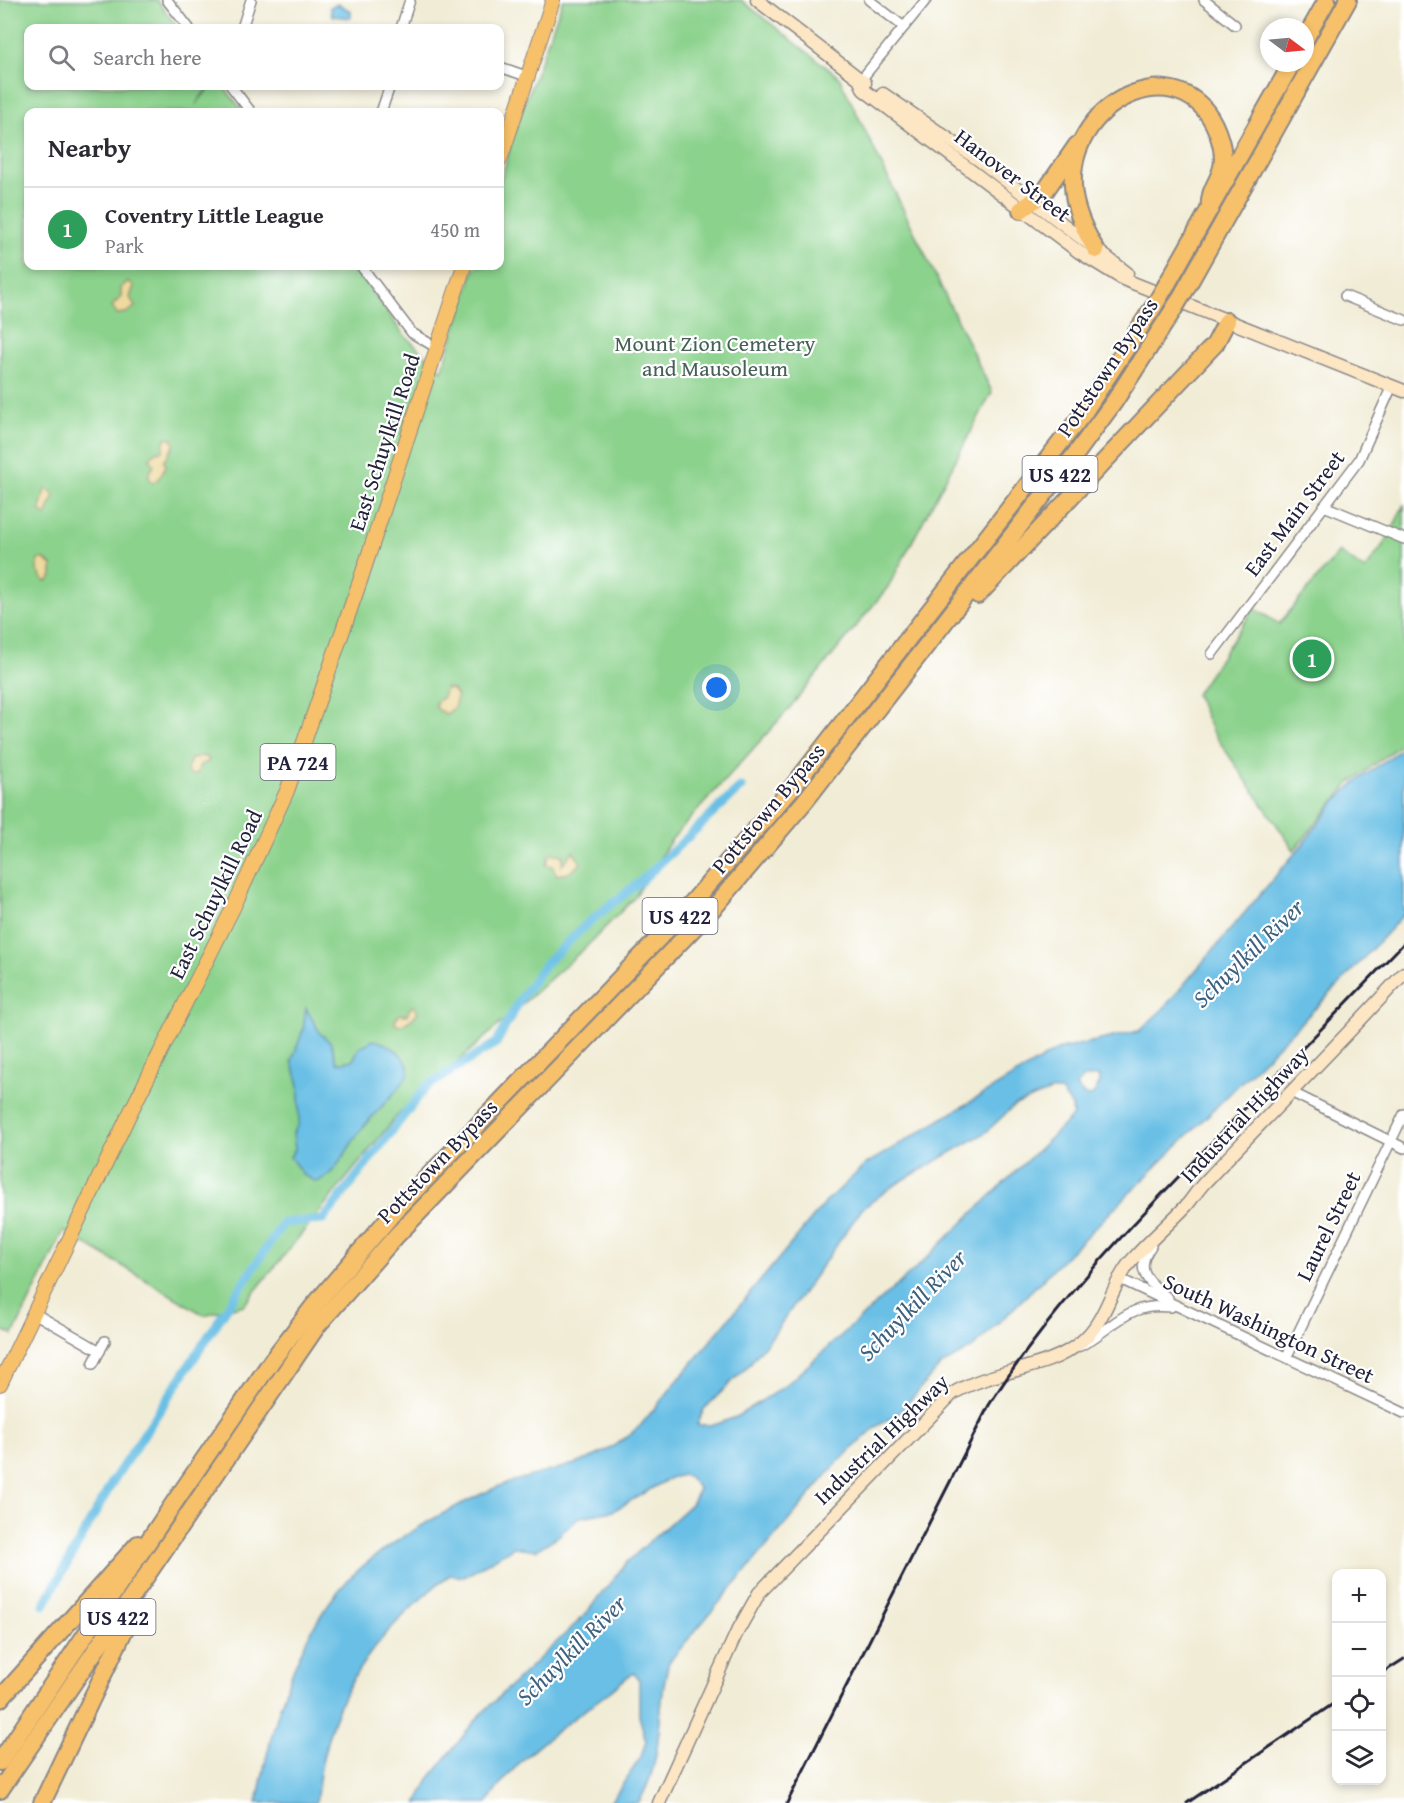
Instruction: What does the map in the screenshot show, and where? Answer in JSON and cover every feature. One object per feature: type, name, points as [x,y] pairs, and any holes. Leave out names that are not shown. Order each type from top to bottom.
[{"type":"highway","points":[[1314,22],[1326,0]]},
{"type":"highway","name":"Pottstown Bypass","points":[[0,1791],[317,1326],[396,1236],[717,904],[805,801],[940,630],[1114,402],[1184,292],[1348,0]]},
{"type":"highway","name":"Pottstown Bypass","points":[[0,1762],[273,1359],[356,1255],[439,1164],[684,912],[795,784],[1082,416],[1152,298],[1167,284],[1287,72]]},
{"type":"highway","points":[[1027,206],[1043,194],[1096,116],[1121,98],[1144,89],[1167,89],[1194,101],[1213,123],[1223,150],[1223,171],[1209,198],[1210,209]]},
{"type":"highway","points":[[1096,116],[1082,144],[1073,177],[1077,210],[1096,250]]},
{"type":"highway","points":[[940,630],[953,620],[1118,450],[1215,344],[1227,321]]},
{"type":"highway","points":[[42,1803],[124,1626],[236,1444]]},
{"type":"highway","points":[[0,1699],[176,1500]]},
{"type":"main road","points":[[504,149],[553,0]]},
{"type":"main road","name":"East Schuylkill Road","points":[[0,1384],[234,906],[287,791],[311,727],[463,270]]},
{"type":"street","points":[[167,0],[186,24]]},
{"type":"street","points":[[243,24],[251,0]]},
{"type":"street","points":[[402,24],[410,0]]},
{"type":"street","name":"Hanover Street","points":[[757,0],[860,81],[864,90],[1027,206],[1096,250],[1152,298]]},
{"type":"street","points":[[869,0],[904,27]]},
{"type":"street","points":[[860,81],[926,0]]},
{"type":"street","points":[[1204,0],[1235,25]]},
{"type":"street","points":[[504,68],[529,77]]},
{"type":"street","points":[[234,90],[248,108]]},
{"type":"street","points":[[382,108],[389,90]]},
{"type":"street","name":"Hanover Street","points":[[1027,206],[1093,261],[1152,298],[1227,321],[1404,391]]},
{"type":"street","points":[[364,270],[412,333],[437,348]]},
{"type":"street","points":[[1345,296],[1404,320]]},
{"type":"street","name":"East Main Street","points":[[1212,654],[1359,460],[1392,386]]},
{"type":"street","points":[[1324,506],[1404,539]]},
{"type":"street","name":"Industrial Highway","points":[[659,1803],[736,1634],[759,1593],[952,1394],[969,1383],[1057,1358],[1083,1341],[1096,1325],[1118,1278],[1204,1183],[1293,1093],[1404,973]]},
{"type":"street","points":[[1293,1093],[1404,1148]]},
{"type":"street","name":"Laurel Street","points":[[1287,1356],[1404,1113]]},
{"type":"street","points":[[1165,1227],[1146,1253],[1143,1268],[1146,1279],[1179,1308]]},
{"type":"street","name":"South Washington Street","points":[[1118,1278],[1404,1413]]},
{"type":"street","points":[[1057,1358],[1100,1336],[1126,1314],[1149,1305],[1179,1308]]},
{"type":"street","points":[[34,1313],[99,1351]]},
{"type":"street","points":[[93,1364],[105,1341]]},
{"type":"green space","name":"Mount Zion Cemetery and Mausoleum","points":[[0,0],[157,0],[175,24],[24,24],[24,90],[206,90],[196,104],[208,90],[226,90],[241,108],[24,108],[24,270],[356,270],[404,335],[442,371],[474,270],[504,270],[504,169],[517,124],[563,0],[741,0],[839,77],[992,392],[888,587],[788,710],[671,840],[635,897],[586,947],[396,1117],[244,1305],[204,1315],[64,1231],[13,1335],[0,1329]]},
{"type":"green space","points":[[1404,504],[1404,742],[1350,783],[1294,850],[1212,731],[1196,694],[1254,608],[1279,624],[1339,552],[1365,570],[1390,535]]},
{"type":"sand","points":[[127,282],[134,286],[130,297],[135,307],[126,313],[117,314],[112,306],[121,297],[121,288]]},
{"type":"sand","points":[[167,437],[173,439],[174,446],[164,461],[166,466],[159,478],[152,483],[148,475],[154,466],[150,458],[155,452],[163,451]]},
{"type":"sand","points":[[45,489],[51,491],[54,496],[46,516],[40,510]]},
{"type":"sand","points":[[42,558],[52,565],[52,576],[48,581],[44,581],[37,570],[38,560]]},
{"type":"sand","points":[[446,688],[453,690],[457,697],[454,708],[446,714],[437,709],[435,703],[443,697]]},
{"type":"sand","points":[[204,756],[209,759],[208,762],[200,765],[197,774],[189,775],[187,769],[191,759]]},
{"type":"sand","points":[[573,851],[581,863],[569,873],[557,875],[552,866],[546,865],[550,853],[563,855],[562,865]]},
{"type":"sand","points":[[414,1006],[418,1012],[412,1019],[401,1026],[395,1024],[400,1014],[407,1015],[410,1008]]},
{"type":"water","points":[[338,4],[351,11],[351,18],[332,16],[330,7]]},
{"type":"water","name":"Schuylkill River","points":[[1404,747],[1404,914],[1338,986],[1017,1305],[972,1348],[940,1366],[898,1414],[877,1426],[838,1462],[669,1662],[653,1769],[638,1803],[610,1803],[641,1757],[646,1741],[639,1716],[639,1680],[634,1673],[528,1755],[500,1785],[487,1803],[417,1803],[430,1778],[479,1716],[583,1617],[626,1563],[691,1504],[699,1489],[690,1478],[683,1475],[670,1478],[613,1511],[580,1517],[557,1537],[536,1550],[514,1547],[464,1577],[450,1575],[438,1584],[385,1635],[354,1677],[342,1700],[325,1748],[316,1803],[257,1803],[278,1714],[299,1655],[330,1602],[349,1579],[398,1540],[458,1505],[509,1483],[583,1461],[611,1448],[625,1438],[640,1426],[823,1205],[866,1164],[1057,1050],[1139,1031],[1163,1009],[1302,845],[1337,800],[1357,781]],"holes":[[[1098,1076],[1100,1083],[1092,1096],[1084,1095],[1076,1086],[1083,1078]],[[1051,1091],[1061,1091],[1072,1106],[1073,1116],[915,1269],[785,1386],[736,1417],[714,1425],[697,1425],[704,1409],[748,1366],[773,1335],[862,1209],[893,1186],[985,1133],[1015,1105]]]},
{"type":"water","points":[[306,1008],[320,1033],[331,1043],[337,1063],[353,1060],[359,1048],[373,1040],[397,1051],[405,1061],[409,1073],[398,1089],[364,1126],[335,1168],[316,1182],[303,1175],[290,1157],[295,1149],[293,1133],[299,1124],[299,1085],[292,1061],[303,1030]]},
{"type":"waterway","points":[[44,1605],[113,1481],[283,1223],[323,1220],[426,1087],[496,1043],[521,998],[545,964],[589,922],[641,881],[741,787]]},
{"type":"railway","points":[[787,1803],[989,1405],[1014,1368],[1069,1297],[1158,1197],[1404,943]]},
{"type":"railway","points":[[1386,1670],[1404,1659]]},
{"type":"railway","points":[[1187,1803],[1332,1705]]},
{"type":"place","name":"Coventry Little League","points":[[1312,659]]}]
